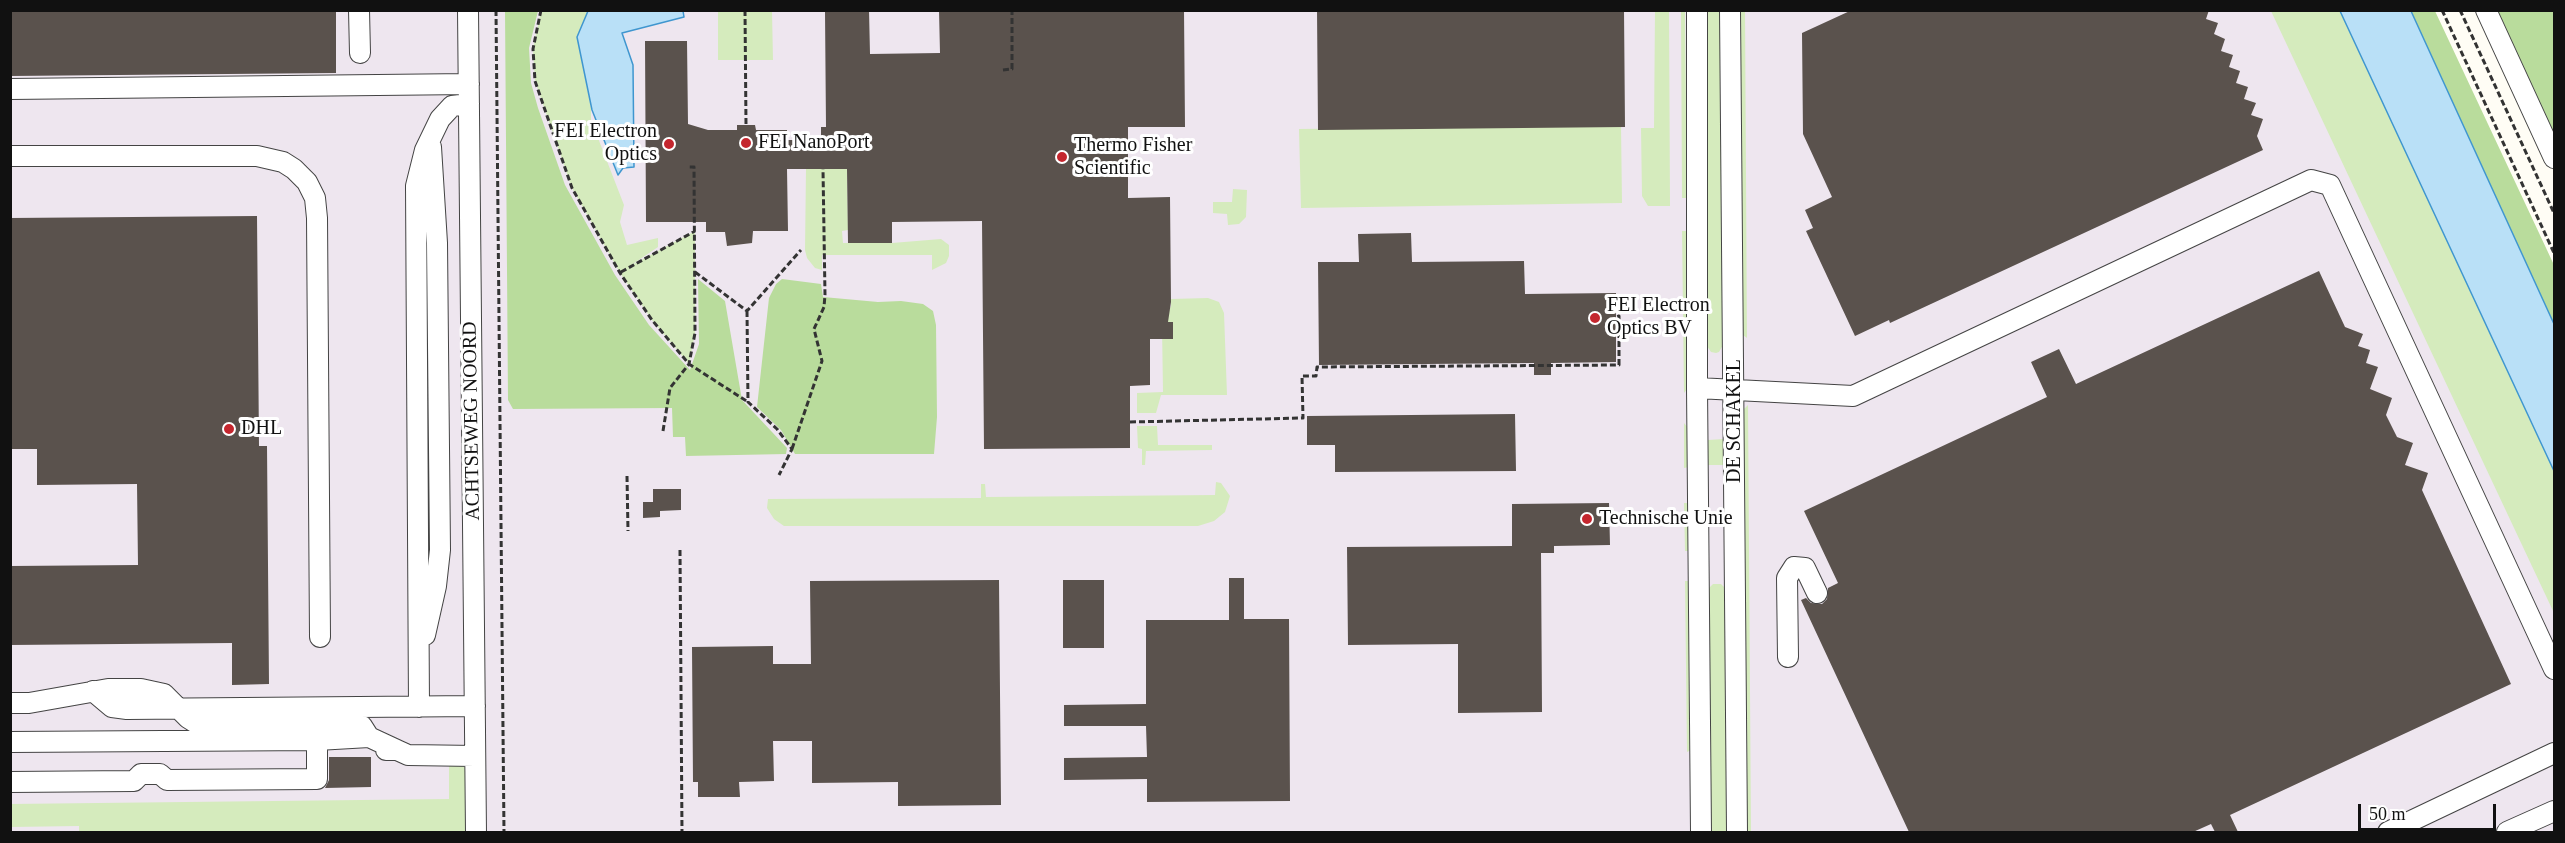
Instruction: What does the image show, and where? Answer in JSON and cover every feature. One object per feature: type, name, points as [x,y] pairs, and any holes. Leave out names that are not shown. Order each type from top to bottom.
[{"type":"street","points":[[359,10],[360,53]]},
{"type":"street","name":"ACHTSEWEG NOORD","points":[[468,10],[476,832]]},
{"type":"street","name":"DE SCHAKEL","points":[[1697,10],[1697,388],[1701,832]]},
{"type":"street","name":"DE SCHAKEL","points":[[1730,10],[1737,832]]},
{"type":"street","points":[[2486,10],[2554,158]]},
{"type":"street","points":[[10,88],[469,84]]},
{"type":"street","points":[[419,707],[415,210],[420,167],[435,129],[442,116],[452,106],[470,104]]},
{"type":"street","points":[[10,156],[257,156],[283,162],[307,182],[315,198],[318,218],[320,638]]},
{"type":"street","points":[[1697,388],[1853,396],[2311,180],[2330,185],[2554,669]]},
{"type":"street","points":[[1788,657],[1787,578],[1794,567],[1805,568],[1817,593]]},
{"type":"street","points":[[10,704],[29,703],[93,691],[119,709],[475,706]]},
{"type":"street","points":[[180,709],[188,718],[208,725],[357,723],[366,730],[362,744]]},
{"type":"street","points":[[10,742],[317,740],[362,744],[398,750],[408,755],[475,756]]},
{"type":"street","points":[[10,782],[134,781],[141,774],[160,774],[166,780],[317,779],[317,740]]},
{"type":"street","points":[[150,741],[150,774]]},
{"type":"street","points":[[2388,832],[2554,753]]},
{"type":"street","points":[[2507,832],[2554,811]]},
{"type":"path","name":"ACHTSEWEG NOORD","points":[[496,10],[504,832]]},
{"type":"path","points":[[542,10],[533,49],[535,81],[572,188],[620,273],[652,320],[689,364],[748,402],[777,429],[792,448]]},
{"type":"path","points":[[745,10],[746,125]]},
{"type":"path","points":[[1003,70],[1012,69],[1012,10]]},
{"type":"path","points":[[2442,10],[2554,253]]},
{"type":"path","points":[[2460,10],[2554,213]]},
{"type":"path","points":[[663,431],[670,388],[689,364],[695,333],[694,167],[688,167]]},
{"type":"path","points":[[779,475],[792,448],[822,361],[814,329],[824,307],[825,295],[823,169]]},
{"type":"path","points":[[620,273],[695,231]]},
{"type":"path","points":[[748,402],[747,311],[801,250]]},
{"type":"path","points":[[695,272],[747,311]]},
{"type":"path","points":[[1130,422],[1303,418],[1302,376],[1316,376],[1317,367],[1618,365],[1619,316],[1616,316]]},
{"type":"path","points":[[627,476],[628,531]]},
{"type":"path","points":[[680,550],[682,832]]},
{"type":"shaded area","points":[[10,11],[2277,11],[2554,601],[2554,832],[11,832]]},
{"type":"green space","points":[[505,11],[538,11],[529,48],[531,83],[538,108],[565,185],[615,275],[649,325],[690,370],[699,344],[698,279],[725,301],[742,400],[787,448],[786,454],[686,456],[685,437],[673,437],[672,408],[513,409],[508,400]]},
{"type":"green space","points":[[541,11],[588,11],[577,37],[591,108],[591,120],[624,205],[620,222],[627,245],[658,238],[658,247],[630,266],[695,231],[695,333],[689,364],[652,320],[620,273],[572,188],[535,81],[533,49]]},
{"type":"green space","points":[[718,11],[772,11],[773,60],[718,60]]},
{"type":"green space","points":[[1655,11],[1669,11],[1670,206],[1648,206],[1642,196],[1641,128],[1654,128]]},
{"type":"green space","points":[[1681,11],[1685,11],[1687,198],[1682,198]]},
{"type":"green space","points":[[1704,11],[1721,11],[1723,345],[1716,353],[1711,352],[1707,346]]},
{"type":"green space","points":[[1740,11],[1745,11],[1747,338],[1743,335]]},
{"type":"green space","points":[[2271,11],[2340,11],[2378,90],[2554,471],[2554,613]]},
{"type":"green space","points":[[2411,11],[2435,11],[2554,265],[2554,324]]},
{"type":"green space","points":[[2498,11],[2554,11],[2554,133]]},
{"type":"green space","points":[[1621,125],[1622,203],[1301,208],[1299,129]]},
{"type":"green space","points":[[806,169],[847,169],[848,230],[842,231],[843,243],[892,243],[941,239],[949,245],[949,256],[946,263],[932,270],[932,255],[822,255],[822,270],[815,268],[807,258],[805,250]]},
{"type":"green space","points":[[1233,189],[1247,190],[1246,217],[1239,224],[1228,225],[1227,214],[1213,213],[1213,202],[1232,202]]},
{"type":"green space","points":[[1682,231],[1687,231],[1688,388],[1684,393]]},
{"type":"green space","points":[[782,279],[821,284],[823,297],[878,302],[901,301],[923,304],[933,311],[936,325],[937,417],[934,454],[795,454],[781,430],[757,407],[769,298],[776,284]]},
{"type":"green space","points":[[1208,298],[1219,302],[1224,313],[1227,395],[1161,395],[1156,413],[1137,413],[1137,393],[1163,392],[1162,326],[1171,306],[1171,299]]},
{"type":"green space","points":[[1748,405],[1751,832],[1746,832],[1743,410]]},
{"type":"green space","points":[[1684,423],[1688,428],[1689,467],[1684,468]]},
{"type":"green space","points":[[1137,426],[1157,426],[1158,445],[1212,445],[1212,450],[1146,451],[1145,465],[1142,465],[1142,449],[1138,448]]},
{"type":"green space","points":[[1724,439],[1724,465],[1708,465],[1708,440]]},
{"type":"green space","points":[[1216,482],[1221,483],[1230,496],[1225,512],[1214,521],[1198,526],[784,526],[774,519],[767,508],[768,499],[981,498],[981,484],[985,484],[986,497],[1215,495]]},
{"type":"green space","points":[[1684,503],[1689,503],[1689,551],[1685,551]]},
{"type":"green space","points":[[1685,581],[1690,581],[1691,750],[1687,752]]},
{"type":"green space","points":[[1713,584],[1721,584],[1725,588],[1727,832],[1711,832],[1709,588]]},
{"type":"green space","points":[[449,763],[463,765],[465,768],[465,832],[79,832],[79,826],[11,827],[10,804],[449,799]]},
{"type":"water","points":[[588,11],[683,11],[684,17],[622,33],[633,65],[634,167],[623,168],[618,175],[592,110],[577,37]]},
{"type":"water","points":[[2340,11],[2411,11],[2554,324],[2554,471]]},
{"type":"building","points":[[10,10],[336,10],[336,73],[10,76]]},
{"type":"building","points":[[869,10],[870,54],[940,53],[939,10],[1184,10],[1185,127],[1128,127],[1128,198],[1170,197],[1171,302],[1168,322],[1173,322],[1173,339],[1150,339],[1150,385],[1130,386],[1130,448],[984,449],[982,221],[892,222],[892,243],[848,243],[847,169],[787,169],[788,231],[753,231],[752,243],[727,246],[725,232],[706,232],[706,222],[646,222],[645,41],[687,41],[688,124],[708,130],[737,130],[737,125],[755,125],[756,130],[787,130],[787,140],[821,140],[821,127],[826,127],[825,12]]},
{"type":"building","points":[[1317,10],[1624,10],[1625,127],[1318,130]]},
{"type":"building","points":[[1852,10],[2209,10],[2206,19],[2218,23],[2214,34],[2225,39],[2221,51],[2233,55],[2229,67],[2240,71],[2236,83],[2248,87],[2244,99],[2256,103],[2251,115],[2263,119],[2257,136],[2263,150],[1890,323],[1889,320],[1855,336],[1806,231],[1813,228],[1805,210],[1832,197],[1803,134],[1802,33]]},
{"type":"building","points":[[257,216],[259,446],[267,446],[269,684],[232,685],[232,643],[10,645],[10,566],[138,565],[137,484],[37,485],[37,449],[10,449],[10,218]]},
{"type":"building","points":[[1411,233],[1412,262],[1524,261],[1525,294],[1616,293],[1616,362],[1551,363],[1551,375],[1534,375],[1534,363],[1319,365],[1318,262],[1359,262],[1358,234]]},
{"type":"building","points":[[2319,271],[2345,327],[2363,334],[2358,346],[2370,350],[2366,363],[2378,367],[2370,389],[2392,398],[2386,415],[2397,437],[2413,443],[2405,465],[2428,473],[2422,490],[2511,684],[2230,815],[2238,832],[2215,832],[2211,824],[2193,832],[1909,832],[1801,600],[1806,598],[1811,603],[1822,604],[1827,599],[1828,588],[1838,583],[1804,511],[2047,397],[2031,362],[2059,349],[2076,384]]},
{"type":"building","points":[[1515,414],[1516,471],[1335,472],[1335,445],[1307,445],[1307,416]]},
{"type":"building","points":[[653,489],[681,489],[681,510],[660,511],[660,517],[643,518],[643,502],[653,502]]},
{"type":"building","points":[[1609,503],[1610,545],[1554,546],[1554,553],[1541,553],[1542,712],[1458,713],[1458,644],[1348,645],[1347,547],[1512,546],[1512,504]]},
{"type":"building","points":[[1229,578],[1244,578],[1244,619],[1289,619],[1290,801],[1147,802],[1147,779],[1064,780],[1064,758],[1147,757],[1146,726],[1064,726],[1064,705],[1146,704],[1146,620],[1229,620]]},
{"type":"building","points":[[999,580],[1001,805],[898,806],[898,782],[812,783],[812,741],[773,741],[774,781],[739,782],[740,797],[698,797],[698,782],[693,782],[692,647],[773,646],[773,664],[811,664],[810,581]]},
{"type":"building","points":[[1063,580],[1104,580],[1104,648],[1063,648]]},
{"type":"building","points":[[329,757],[371,757],[371,787],[325,788],[329,780]]},
{"type":"place","name":"FEI NanoPort","points":[[746,143]]},
{"type":"place","name":"FEI Electron Optics","points":[[669,144]]},
{"type":"place","name":"Thermo Fisher Scientific","points":[[1062,157]]},
{"type":"place","name":"FEI Electron Optics BV","points":[[1595,318]]},
{"type":"place","name":"DHL","points":[[229,429]]},
{"type":"place","name":"Technische Unie","points":[[1587,519]]}]
